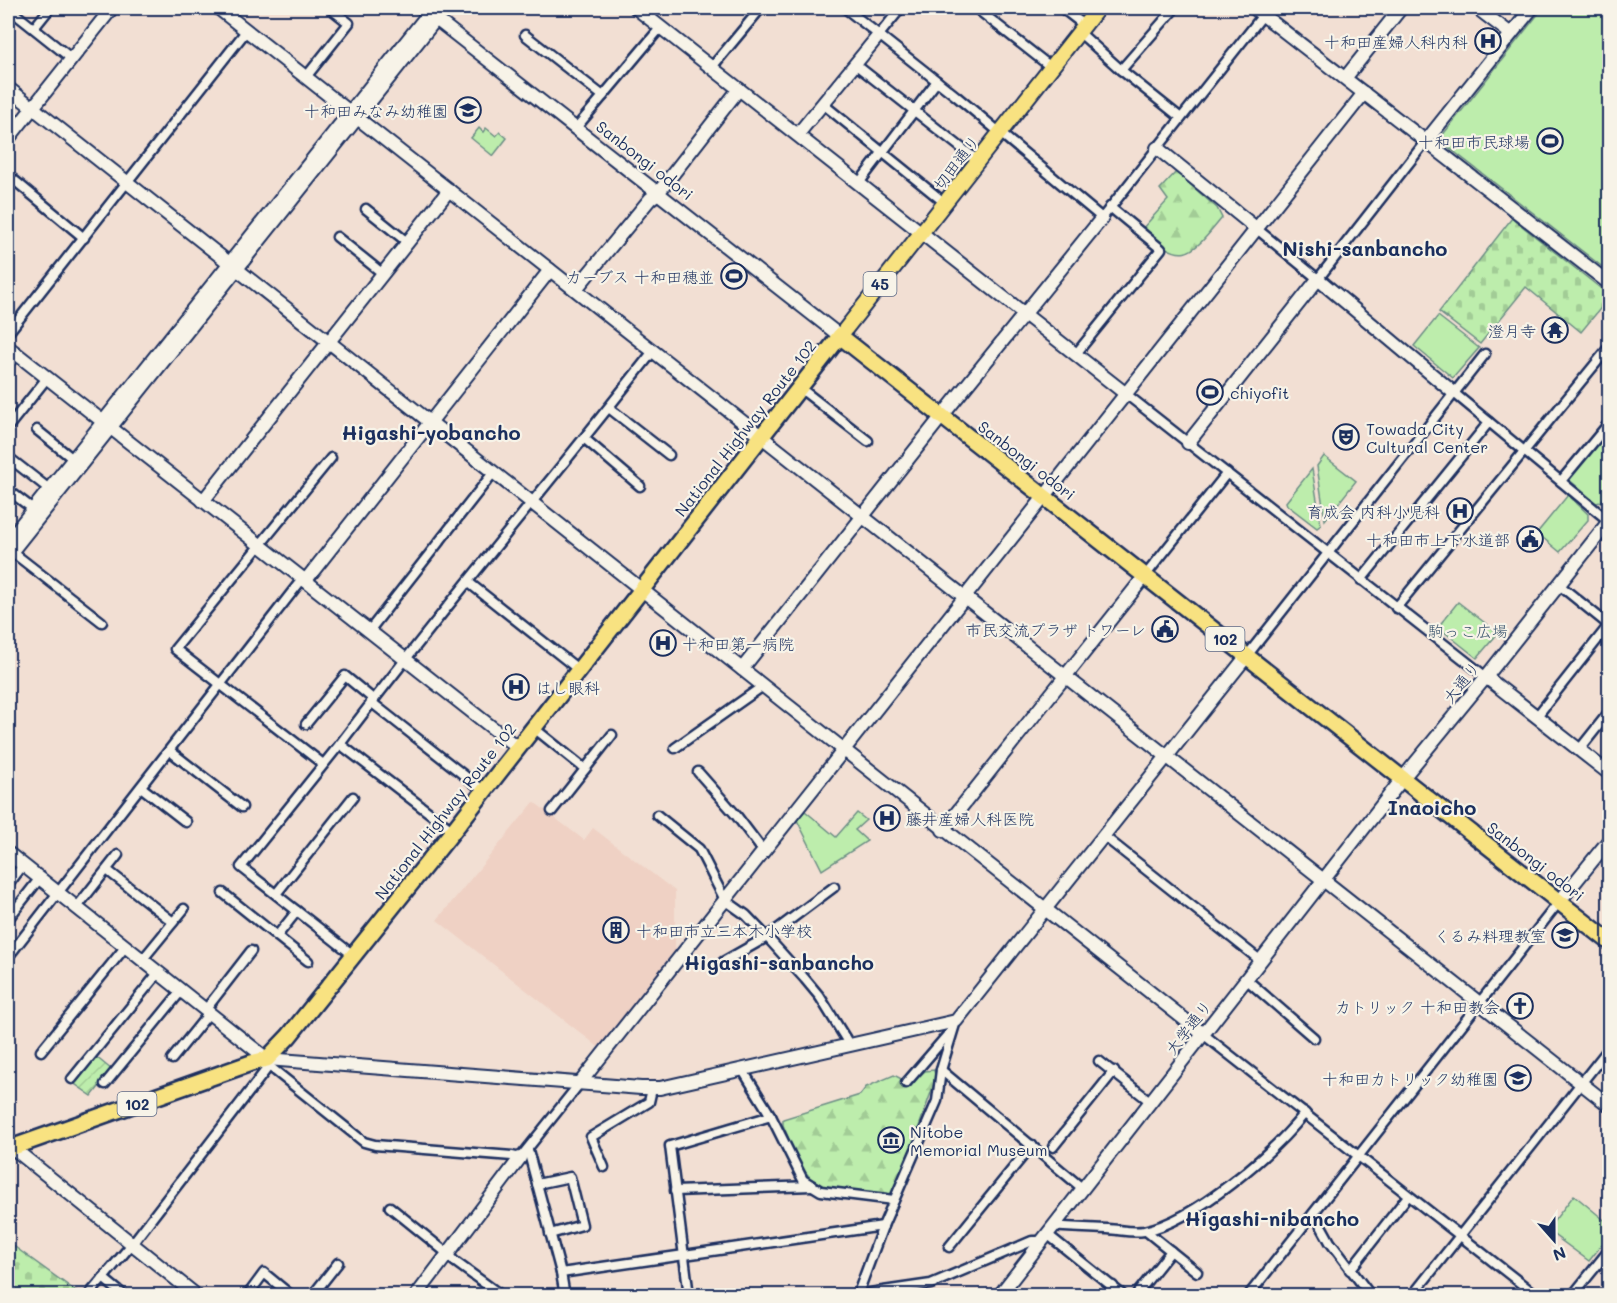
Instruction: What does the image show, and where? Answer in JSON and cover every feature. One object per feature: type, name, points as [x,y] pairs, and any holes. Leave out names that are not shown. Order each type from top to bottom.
[{"type":"highway","name":"National Highway Route 102","points":[[9,1147],[251,1063],[268,1063],[453,831],[840,336]]},
{"type":"highway","name":"Sanbongi odori","points":[[840,336],[1610,942]]},
{"type":"main road","name":"切田通り","points":[[840,336],[1098,8]]},
{"type":"street","points":[[8,8],[72,59]]},
{"type":"street","points":[[34,28],[50,8]]},
{"type":"street","points":[[8,139],[112,8]]},
{"type":"street","points":[[218,8],[1610,1106]]},
{"type":"street","points":[[306,77],[350,23],[330,8]]},
{"type":"street","points":[[639,8],[1023,314],[1610,774]]},
{"type":"street","points":[[712,67],[761,8]]},
{"type":"street","points":[[844,8],[937,81],[1102,218]]},
{"type":"street","points":[[798,134],[901,8]]},
{"type":"street","points":[[976,8],[1052,68]]},
{"type":"street","points":[[1062,8],[1121,70],[1181,118]]},
{"type":"street","points":[[1121,70],[1175,8]]},
{"type":"street","points":[[1346,77],[1401,8]]},
{"type":"street","points":[[1477,8],[1511,34]]},
{"type":"street","points":[[1188,443],[1532,8]]},
{"type":"street","points":[[742,669],[1181,118],[1262,10],[1364,93],[1610,284]]},
{"type":"street","points":[[9,550],[353,115],[432,11]]},
{"type":"street","name":"Sanbongi odori","points":[[432,11],[575,129],[840,336]]},
{"type":"street","points":[[575,129],[661,27]]},
{"type":"street","points":[[8,333],[247,30]]},
{"type":"street","points":[[525,34],[603,96]]},
{"type":"street","points":[[855,64],[978,161]]},
{"type":"street","points":[[859,183],[937,81]]},
{"type":"street","points":[[8,88],[943,830],[1537,1296]]},
{"type":"street","points":[[576,290],[650,199],[658,193],[740,89]]},
{"type":"street","points":[[416,1296],[524,1154],[1364,93]]},
{"type":"street","points":[[823,104],[945,203]]},
{"type":"street","points":[[1157,148],[1609,521]]},
{"type":"street","points":[[8,175],[84,237]]},
{"type":"street","points":[[203,501],[449,190]]},
{"type":"street","points":[[1075,355],[1161,249],[1110,207]]},
{"type":"street","points":[[366,209],[407,242]]},
{"type":"street","points":[[337,237],[382,273]]},
{"type":"street","points":[[8,957],[550,270]]},
{"type":"street","points":[[1396,608],[1610,346]]},
{"type":"street","points":[[8,364],[12,350],[518,748]]},
{"type":"street","points":[[353,955],[242,867],[654,350]]},
{"type":"street","points":[[906,1083],[1105,837],[1485,354]]},
{"type":"street","points":[[8,427],[47,378]]},
{"type":"street","points":[[800,388],[868,441]]},
{"type":"street","points":[[609,408],[669,455]]},
{"type":"street","points":[[1361,580],[1490,422]]},
{"type":"street","points":[[1561,481],[1610,422]]},
{"type":"street","points":[[9,550],[33,509],[73,459],[106,425]]},
{"type":"street","points":[[37,430],[73,459]]},
{"type":"street","points":[[585,439],[640,486]]},
{"type":"street","points":[[8,457],[49,489]]},
{"type":"street","points":[[323,764],[175,649],[331,458]]},
{"type":"street","points":[[369,631],[493,473]]},
{"type":"street","points":[[943,830],[1227,473]]},
{"type":"street","points":[[8,490],[33,509]]},
{"type":"street","name":"大通り","points":[[1403,778],[1609,521]]},
{"type":"street","points":[[9,550],[102,622]]},
{"type":"street","points":[[468,582],[579,670]]},
{"type":"street","points":[[1537,716],[1609,625],[1558,584]]},
{"type":"street","points":[[306,724],[345,676],[372,701],[484,791]]},
{"type":"street","points":[[675,748],[763,686]]},
{"type":"street","points":[[1579,750],[1610,711]]},
{"type":"street","points":[[534,728],[585,769]]},
{"type":"street","points":[[552,811],[612,735]]},
{"type":"street","points":[[339,744],[453,831]]},
{"type":"street","points":[[170,751],[242,807]]},
{"type":"street","points":[[698,772],[736,814],[764,852]]},
{"type":"street","name":"大学通り","points":[[999,1296],[1403,778]]},
{"type":"street","points":[[141,787],[186,822]]},
{"type":"street","points":[[276,894],[352,797]]},
{"type":"street","points":[[657,815],[699,849],[725,900],[746,915],[820,997],[849,1044]]},
{"type":"street","points":[[1105,837],[1261,962]]},
{"type":"street","points":[[1248,1296],[1610,839]]},
{"type":"street","points":[[8,853],[208,1011],[364,1142],[375,1145],[512,1156],[524,1154]]},
{"type":"street","points":[[77,907],[118,855]]},
{"type":"street","points":[[8,885],[23,866]]},
{"type":"street","points":[[106,870],[173,922]]},
{"type":"street","points":[[8,919],[40,878]]},
{"type":"street","points":[[723,962],[767,937],[834,887]]},
{"type":"street","points":[[223,892],[308,960]]},
{"type":"street","points":[[143,959],[184,909]]},
{"type":"street","points":[[278,936],[297,911]]},
{"type":"street","points":[[41,1051],[126,946]]},
{"type":"street","points":[[172,1059],[251,951]]},
{"type":"street","points":[[72,1079],[159,972]]},
{"type":"street","points":[[1246,979],[1314,1038]]},
{"type":"street","points":[[105,1084],[182,990]]},
{"type":"street","points":[[268,1063],[652,1089],[849,1044],[955,1024]]},
{"type":"street","points":[[854,1295],[937,1101],[941,1070],[955,1024]]},
{"type":"street","points":[[1412,1296],[1610,1047]]},
{"type":"street","points":[[1099,1061],[1151,1102]]},
{"type":"street","points":[[88,1296],[132,1244],[268,1063]]},
{"type":"street","points":[[742,1069],[771,1116],[803,1180],[821,1191],[894,1200]]},
{"type":"street","points":[[941,1070],[1082,1188]]},
{"type":"street","points":[[1053,1147],[1114,1071]]},
{"type":"street","points":[[604,1167],[591,1137],[649,1102],[652,1089]]},
{"type":"street","points":[[854,1295],[931,1284],[1047,1234],[1146,1231],[1184,1216],[1202,1205],[1270,1150],[1292,1130],[1305,1113]]},
{"type":"street","points":[[689,1296],[670,1146],[771,1116]]},
{"type":"street","points":[[949,1247],[1032,1146]]},
{"type":"street","points":[[9,1147],[197,1296]]},
{"type":"street","points":[[524,1154],[537,1184],[565,1296]]},
{"type":"street","points":[[537,1184],[570,1177],[582,1225],[550,1234]]},
{"type":"street","points":[[675,1191],[812,1186]]},
{"type":"street","points":[[1350,1270],[1408,1196]]},
{"type":"street","points":[[390,1207],[454,1261],[502,1296]]},
{"type":"street","points":[[1314,1213],[1350,1270],[1371,1296]]},
{"type":"street","points":[[561,1273],[883,1226]]},
{"type":"street","points":[[1146,1231],[1197,1272]]},
{"type":"street","points":[[1047,1234],[1125,1296]]},
{"type":"street","points":[[1572,1296],[1610,1249]]},
{"type":"street","points":[[1135,1296],[1171,1251]]},
{"type":"street","points":[[312,1296],[338,1263]]},
{"type":"street","points":[[247,1296],[264,1274],[286,1294]]},
{"type":"street","points":[[104,1278],[125,1296]]},
{"type":"street","points":[[1106,1296],[1113,1287]]},
{"type":"shaded area","name":"十和田市立三本木小学校","points":[[534,802],[584,840],[593,828],[675,891],[675,947],[679,950],[601,1049],[437,920]]},
{"type":"green space","name":"十和田市民球場","points":[[1543,8],[1609,8],[1609,272],[1443,143],[1441,137]]},
{"type":"green space","points":[[479,128],[483,132],[486,128],[496,136],[500,132],[507,138],[493,156],[471,138]]},
{"type":"green space","points":[[1176,172],[1217,208],[1222,218],[1201,242],[1185,252],[1167,249],[1142,229],[1168,200],[1160,189]]},
{"type":"green space","points":[[1512,218],[1609,295],[1609,298],[1581,332],[1526,287],[1480,344],[1439,312]]},
{"type":"green space","points":[[1438,316],[1479,348],[1453,378],[1414,346]]},
{"type":"green space","points":[[1609,427],[1609,491],[1601,502],[1596,503],[1566,477]]},
{"type":"green space","points":[[1324,456],[1356,481],[1325,520],[1317,466]]},
{"type":"green space","points":[[1312,469],[1321,525],[1317,528],[1286,502]]},
{"type":"green space","points":[[1568,495],[1588,514],[1588,520],[1560,552],[1537,533]]},
{"type":"green space","name":"駒っこ広場","points":[[1458,602],[1498,633],[1477,658],[1438,627]]},
{"type":"green space","points":[[805,811],[836,837],[857,813],[866,820],[855,830],[867,841],[822,870],[797,820]]},
{"type":"green space","points":[[95,1056],[112,1070],[92,1096],[72,1082]]},
{"type":"green space","points":[[934,1070],[934,1084],[890,1198],[864,1200],[839,1198],[815,1183],[800,1166],[783,1125],[783,1119],[860,1095],[866,1087],[894,1075],[911,1084],[925,1071]]},
{"type":"green space","points":[[1574,1195],[1609,1224],[1609,1236],[1589,1261],[1547,1230]]},
{"type":"green space","points":[[8,1242],[77,1292],[72,1295],[8,1295]]},
{"type":"place","name":"十和田産婦人科内科","points":[[1488,41]]},
{"type":"place","name":"十和田みなみ幼稚園","points":[[468,110]]},
{"type":"place","name":"十和田市民球場","points":[[1550,141]]},
{"type":"place","name":"カーブス 十和田穂並","points":[[734,276]]},
{"type":"place","name":"澄月寺","points":[[1555,330]]},
{"type":"place","name":"chiyofit","points":[[1210,392]]},
{"type":"place","name":"Towada City Cultural Center","points":[[1346,437]]},
{"type":"place","name":"育成会 内科小児科","points":[[1460,511]]},
{"type":"place","name":"十和田市上下水道部","points":[[1530,539]]},
{"type":"place","name":"市民交流プラザ トワーレ","points":[[1165,629]]},
{"type":"place","name":"十和田第一病院","points":[[663,643]]},
{"type":"place","name":"はし眼科","points":[[516,687]]},
{"type":"place","name":"藤井産婦人科医院","points":[[887,818]]},
{"type":"place","name":"十和田市立三本木小学校","points":[[616,930]]},
{"type":"place","name":"くるみ料理教室","points":[[1565,935]]},
{"type":"place","name":"カトリック 十和田教会","points":[[1520,1006]]},
{"type":"place","name":"十和田カトリック幼稚園","points":[[1518,1078]]},
{"type":"place","name":"Nitobe Memorial Museum","points":[[891,1140]]},
{"type":"district","name":"Nishi-sanbancho","points":[[1365,248]]},
{"type":"district","name":"Higashi-yobancho","points":[[431,432]]},
{"type":"district","name":"Inaoicho","points":[[1432,807]]},
{"type":"district","name":"Higashi-sanbancho","points":[[779,962]]},
{"type":"district","name":"Higashi-nibancho","points":[[1272,1218]]}]
